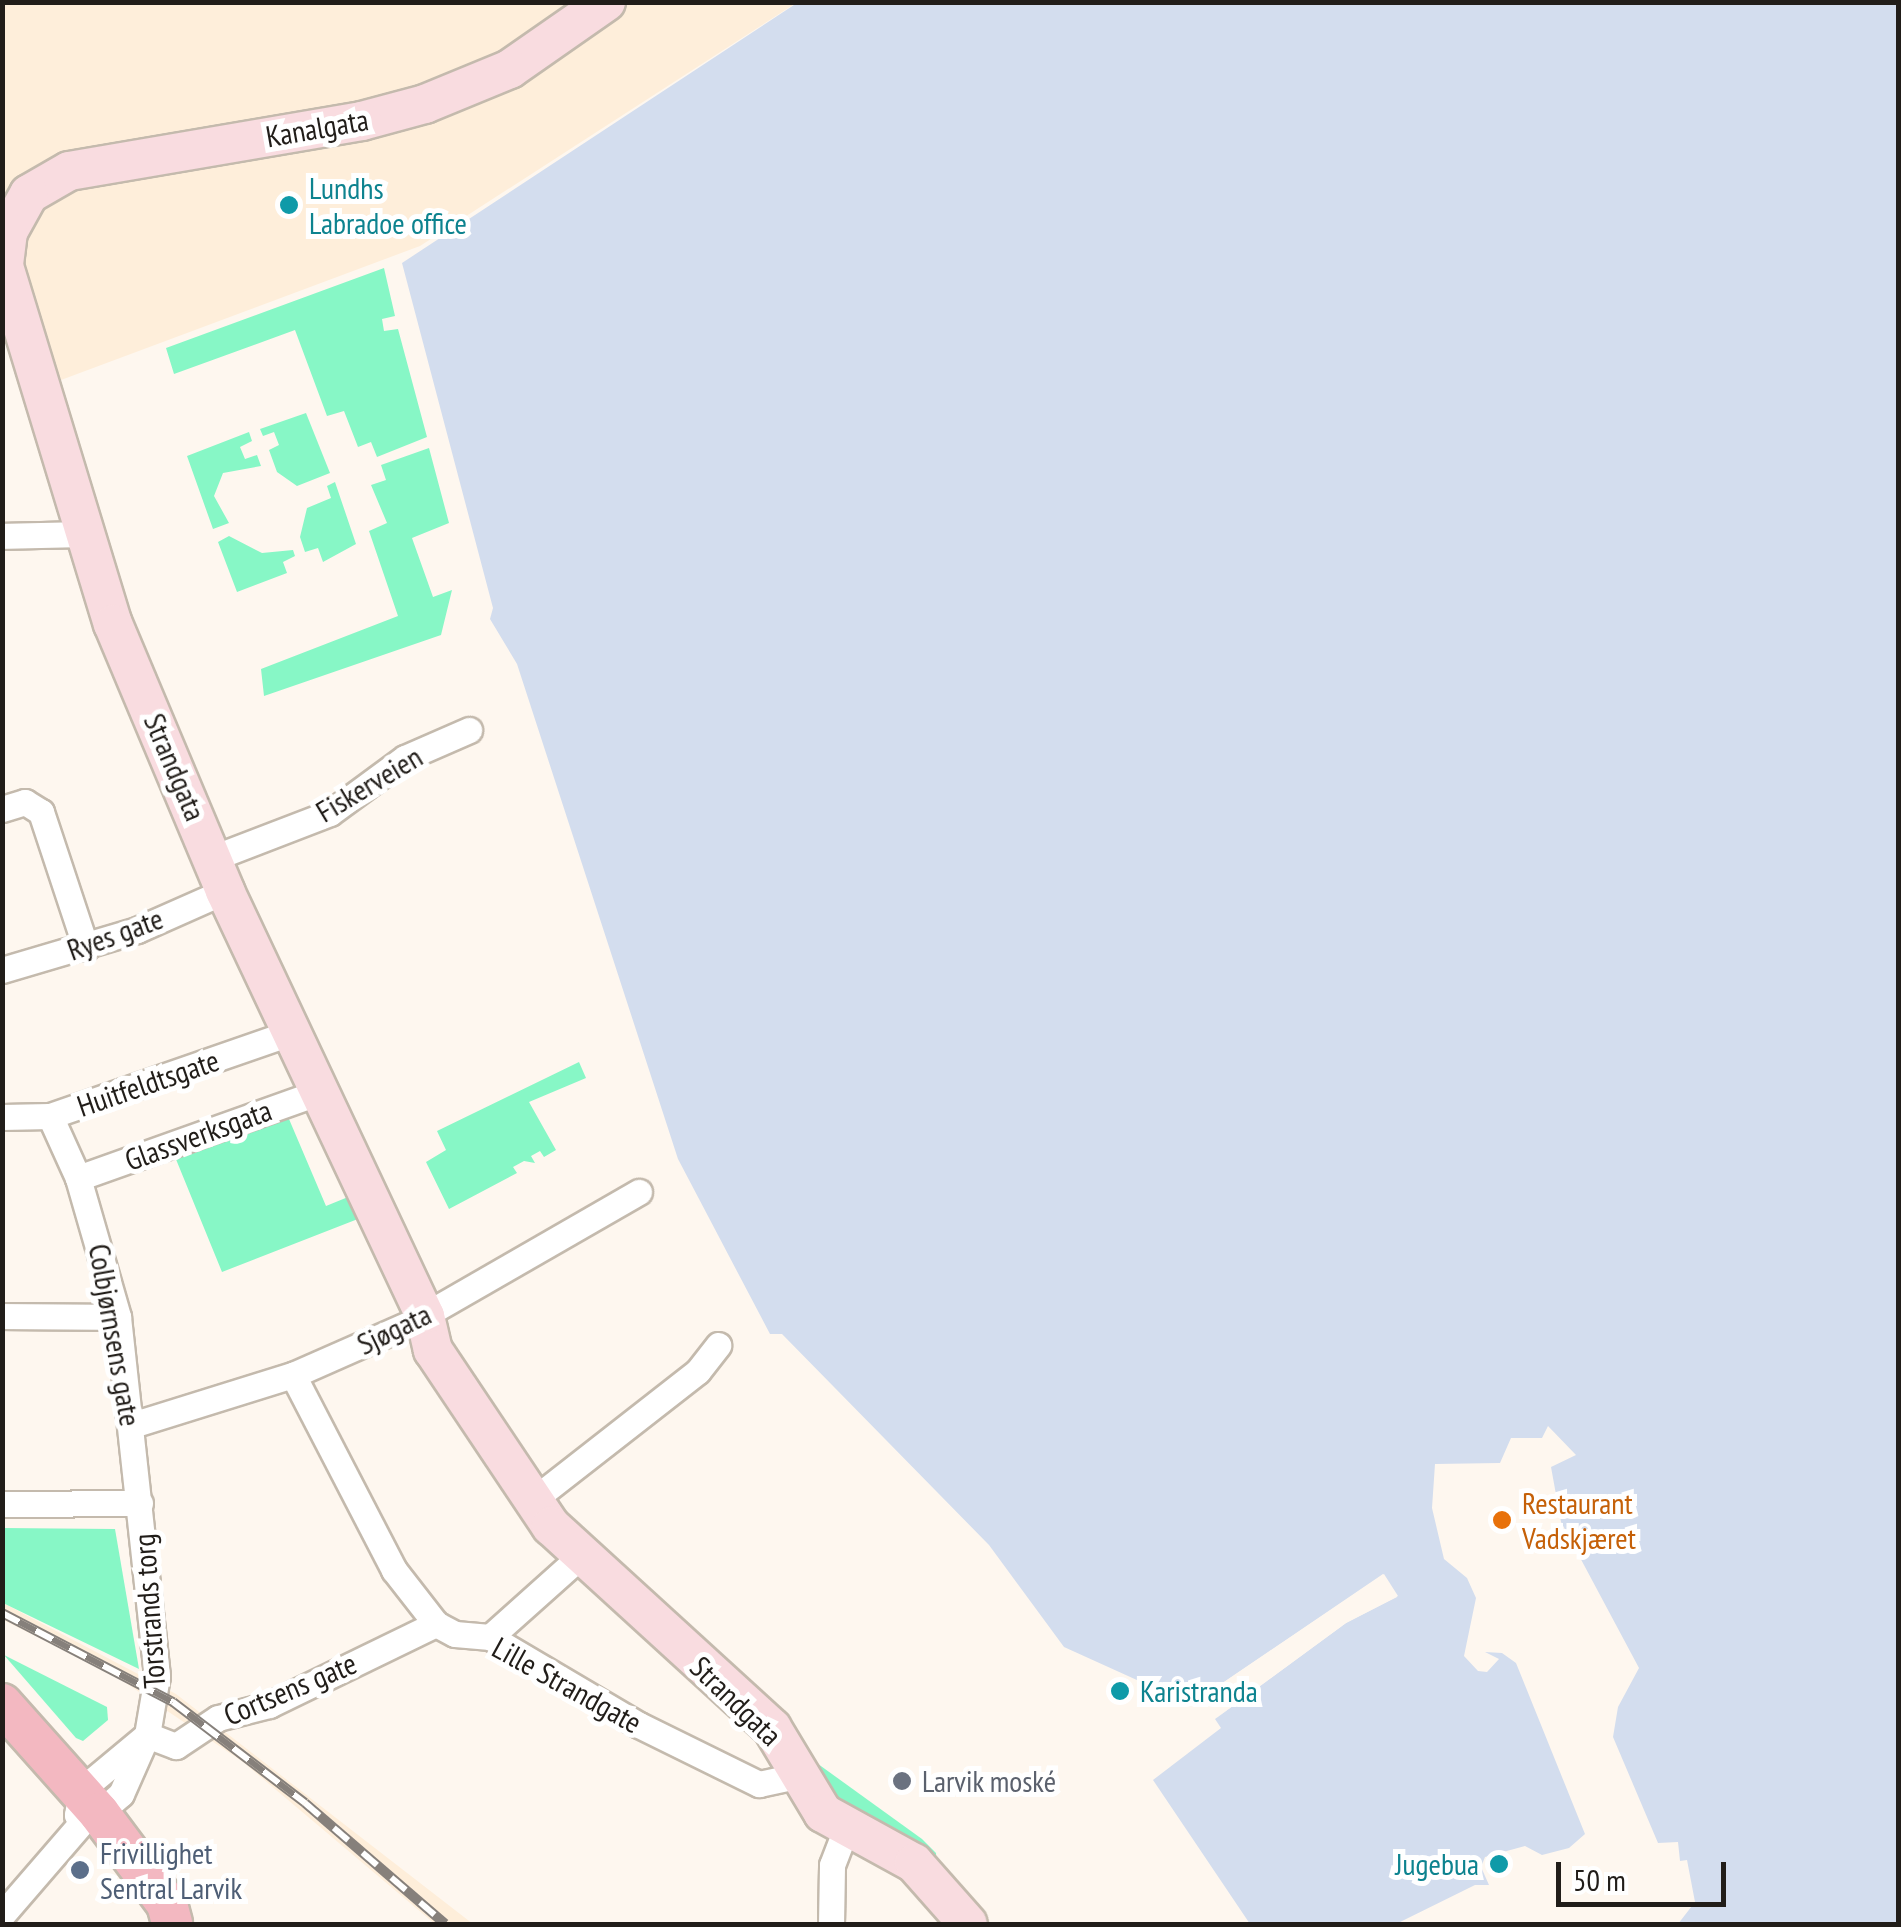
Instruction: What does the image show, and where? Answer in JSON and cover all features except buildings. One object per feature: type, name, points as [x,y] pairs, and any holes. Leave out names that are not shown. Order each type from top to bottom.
[{"type":"main road","name":"Kanalgata","points":[[10,208],[68,170],[362,121],[425,104],[510,69],[606,2]]},
{"type":"main road","name":"Strandgata","points":[[10,208],[4,266],[8,298],[113,624],[290,1033],[425,1316],[433,1350],[541,1494],[567,1542],[585,1552],[772,1728],[796,1776],[823,1813],[914,1862],[968,1924]]},
{"type":"main road","points":[[2,1704],[173,1924]]},
{"type":"main road","points":[[2,1728],[85,1810]]},
{"type":"street","points":[[2,536],[82,534]]},
{"type":"street","name":"Fiskerveien","points":[[219,874],[330,813],[404,758],[469,730]]},
{"type":"street","points":[[2,809],[25,802],[41,812],[86,948]]},
{"type":"street","name":"Ryes gate","points":[[2,970],[86,948],[219,874]]},
{"type":"street","name":"Huitfeldtsgate","points":[[2,1118],[50,1116],[290,1033]]},
{"type":"street","name":"Glassverksgata","points":[[78,1178],[319,1092]]},
{"type":"street","name":"Colbjørnsens gate","points":[[50,1116],[78,1178],[118,1317],[140,1504]]},
{"type":"street","name":"Sjøgata","points":[[132,1425],[293,1376],[425,1316],[638,1192]]},
{"type":"street","points":[[2,1316],[118,1317]]},
{"type":"street","points":[[541,1494],[698,1371],[718,1345]]},
{"type":"street","points":[[293,1376],[394,1570],[436,1624]]},
{"type":"street","name":"Torstrands torg","points":[[2,1504],[140,1504],[156,1707],[121,1794],[85,1810],[2,1915]]},
{"type":"street","points":[[490,1638],[585,1552]]},
{"type":"street","name":"Lille Strandgate","points":[[436,1624],[454,1634],[490,1638],[639,1724],[759,1784],[796,1776]]},
{"type":"street","name":"Cortsens gate","points":[[147,1735],[176,1746],[218,1718],[269,1705],[436,1624]]},
{"type":"street","points":[[831,1924],[832,1865],[846,1828]]},
{"type":"shaded area","points":[[3,3],[796,3],[420,246],[61,380],[3,223]]},
{"type":"shaded area","points":[[3,1603],[176,1694],[473,1924],[435,1924],[243,1762],[111,1673],[3,1620]]},
{"type":"green space","points":[[384,268],[395,316],[382,319],[384,331],[398,329],[427,437],[377,457],[371,442],[358,447],[344,411],[327,416],[295,330],[174,374],[166,348]]},
{"type":"green space","points":[[306,413],[330,473],[297,486],[277,472],[269,450],[279,445],[274,432],[263,436],[260,429]]},
{"type":"green space","points":[[249,432],[252,441],[240,447],[245,459],[257,455],[261,466],[223,473],[214,496],[229,523],[213,529],[187,456]]},
{"type":"green space","points":[[429,448],[449,523],[412,538],[433,597],[452,590],[441,635],[264,696],[261,669],[398,616],[369,531],[387,523],[371,485],[386,480],[381,465]]},
{"type":"green space","points":[[335,482],[356,544],[323,562],[318,548],[305,552],[300,537],[307,508],[331,498],[327,486]]},
{"type":"green space","points":[[229,536],[262,553],[293,550],[295,556],[283,562],[287,573],[237,592],[218,542]]},
{"type":"green space","points":[[579,1062],[586,1078],[529,1102],[556,1150],[544,1157],[540,1151],[531,1156],[535,1163],[524,1161],[513,1167],[517,1173],[449,1209],[426,1162],[446,1150],[437,1131]]},
{"type":"green space","points":[[286,1112],[326,1206],[353,1195],[363,1217],[222,1272],[173,1152]]},
{"type":"green space","points":[[3,1528],[115,1529],[139,1669],[3,1603]]},
{"type":"green space","points":[[4,1655],[107,1707],[108,1720],[83,1741],[76,1738]]},
{"type":"green space","points":[[807,1756],[922,1839],[936,1853],[937,1868],[836,1810]]},
{"type":"water","points":[[797,3],[1898,3],[1898,1924],[1678,1924],[1695,1902],[1687,1860],[1680,1861],[1678,1842],[1658,1843],[1613,1737],[1618,1707],[1639,1668],[1561,1522],[1551,1467],[1576,1455],[1548,1426],[1542,1438],[1511,1438],[1500,1463],[1435,1464],[1432,1508],[1444,1559],[1467,1578],[1476,1598],[1464,1656],[1478,1671],[1487,1672],[1499,1659],[1485,1652],[1502,1653],[1516,1663],[1585,1834],[1569,1848],[1542,1855],[1525,1846],[1485,1857],[1481,1867],[1489,1885],[1475,1885],[1396,1924],[1250,1924],[1153,1780],[1221,1728],[1215,1719],[1346,1623],[1397,1597],[1383,1574],[1193,1703],[1181,1700],[1064,1647],[989,1545],[782,1334],[770,1334],[678,1159],[517,664],[490,619],[493,608],[402,263]]},
{"type":"pier","points":[[1384,1574],[1398,1596],[1346,1623],[1215,1719],[1343,1619],[1390,1594],[1382,1581],[1193,1703]]},
{"type":"railway","points":[[2,1613],[173,1702],[305,1803],[445,1924]]},
{"type":"place","name":"Lundhs Labradoe office","points":[[289,205]]},
{"type":"place","name":"Restaurant Vadskjæret","points":[[1502,1520]]},
{"type":"place","name":"Karistranda","points":[[1120,1691]]},
{"type":"place","name":"Larvik moské","points":[[902,1781]]},
{"type":"place","name":"Jugebua","points":[[1499,1864]]},
{"type":"place","name":"Frivillighet Sentral Larvik","points":[[80,1870]]}]
